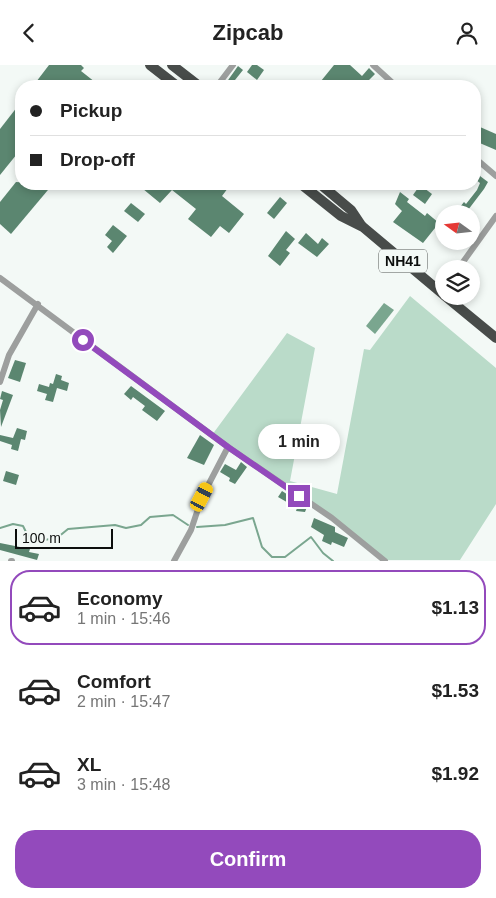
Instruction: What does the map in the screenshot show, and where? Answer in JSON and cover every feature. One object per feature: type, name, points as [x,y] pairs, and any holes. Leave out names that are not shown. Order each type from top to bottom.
[{"type":"highway","points":[[150,65],[169,80]]},
{"type":"highway","points":[[172,65],[191,80]]},
{"type":"highway","name":"NH41","points":[[308,190],[341,216],[363,227],[435,286]]},
{"type":"highway","name":"NH41","points":[[327,190],[351,210],[363,227]]},
{"type":"highway","name":"NH41","points":[[457,305],[496,338]]},
{"type":"street","points":[[222,80],[233,65]]},
{"type":"street","points":[[373,65],[389,80]]},
{"type":"street","points":[[481,162],[496,176]]},
{"type":"street","points":[[464,260],[496,216]]},
{"type":"street","points":[[0,278],[38,304],[69,330],[228,447],[332,518],[385,561]]},
{"type":"street","points":[[0,382],[9,355],[38,304]]},
{"type":"street","points":[[174,561],[191,530],[202,497],[228,447]]},
{"type":"shaded area","points":[[410,296],[496,368],[496,504],[460,560],[384,560],[332,518],[212,435],[287,333],[315,348],[290,481],[337,494],[364,349],[370,350]]},
{"type":"shaded area","points":[[384,303],[394,310],[375,334],[366,326]]},
{"type":"building","points":[[49,65],[81,65],[84,68],[81,71],[92,80],[38,80]]},
{"type":"building","points":[[252,65],[257,65],[264,70],[257,80],[247,72]]},
{"type":"building","points":[[334,65],[350,65],[362,76],[369,68],[375,74],[369,80],[322,80]]},
{"type":"building","points":[[238,66],[243,70],[235,80],[228,80]]},
{"type":"building","points":[[15,110],[15,156],[0,175],[0,129]]},
{"type":"building","points":[[481,127],[496,134],[496,150],[481,144]]},
{"type":"building","points":[[481,177],[488,182],[472,205],[462,205],[464,202],[466,204],[477,190],[481,190]]},
{"type":"building","points":[[15,183],[15,190],[48,190],[11,234],[0,224],[0,202]]},
{"type":"building","points":[[144,190],[172,190],[160,203]]},
{"type":"building","points":[[172,190],[226,190],[222,196],[244,214],[229,233],[220,226],[211,237],[188,219],[196,209]]},
{"type":"building","points":[[416,190],[427,190],[432,194],[425,204],[413,195]]},
{"type":"building","points":[[400,192],[409,199],[407,202],[425,216],[427,213],[435,220],[435,228],[423,243],[393,222],[402,211],[395,204]]},
{"type":"building","points":[[280,197],[287,203],[274,219],[267,213]]},
{"type":"building","points":[[131,203],[145,214],[138,222],[124,211]]},
{"type":"building","points":[[113,225],[127,236],[113,253],[107,247],[112,241],[105,235]]},
{"type":"building","points":[[286,231],[295,239],[286,250],[290,253],[280,266],[268,256]]},
{"type":"building","points":[[306,233],[318,244],[322,238],[329,244],[317,257],[298,243]]},
{"type":"building","points":[[15,360],[26,363],[20,382],[8,378]]},
{"type":"building","points":[[56,374],[62,376],[61,380],[69,383],[67,391],[57,388],[53,402],[45,400],[47,394],[37,391],[39,384],[49,387],[50,383],[53,384]]},
{"type":"building","points":[[131,386],[165,411],[157,421],[142,410],[145,406],[133,397],[131,400],[124,394]]},
{"type":"building","points":[[2,391],[13,395],[1,427],[0,410],[3,400],[0,399]]},
{"type":"building","points":[[17,428],[27,431],[25,440],[21,439],[18,451],[11,449],[12,445],[0,441],[0,435],[13,438]]},
{"type":"building","points":[[200,435],[214,445],[204,465],[187,458]]},
{"type":"building","points":[[241,462],[247,467],[235,484],[229,481],[230,478],[220,472],[225,464],[236,470]]},
{"type":"building","points":[[6,471],[19,475],[16,485],[3,481]]},
{"type":"building","points":[[282,491],[307,507],[305,512],[296,511],[297,508],[278,497]]},
{"type":"building","points":[[314,518],[335,527],[335,532],[348,538],[344,547],[332,542],[331,545],[322,541],[324,535],[311,527]]},
{"type":"building","points":[[0,543],[30,549],[29,552],[39,554],[37,560],[0,550]]},
{"type":"waterway","points":[[0,528],[13,524],[23,526],[31,542],[57,538],[68,529],[115,525],[126,528],[141,525],[150,517],[173,515],[188,525]]},
{"type":"waterway","points":[[197,527],[225,525],[253,518],[262,547],[272,557],[285,557],[311,537],[323,553],[333,561]]},
{"type":"route","points":[[83,340],[228,447],[299,496]]}]
